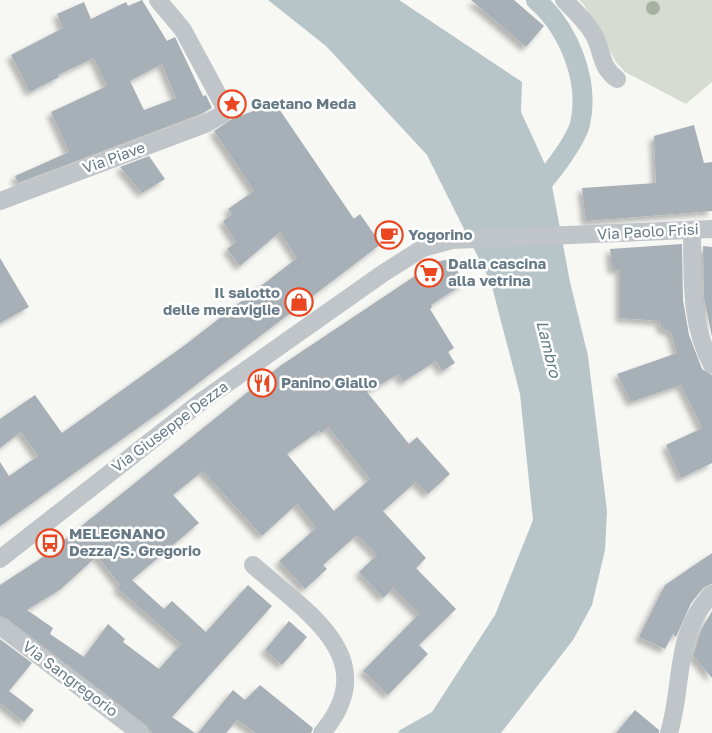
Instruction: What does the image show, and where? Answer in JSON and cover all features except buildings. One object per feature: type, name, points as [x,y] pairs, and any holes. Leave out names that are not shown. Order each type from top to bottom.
[{"type":"street","name":"Via Piave","points":[[0,201],[204,124],[220,117],[225,111],[183,30],[158,0]]},
{"type":"street","points":[[564,0],[583,19],[594,36],[607,72],[617,79]]},
{"type":"street","name":"Via Paolo Frisi","points":[[447,240],[712,229]]},
{"type":"street","points":[[692,230],[694,312],[700,338],[712,365]]},
{"type":"street","name":"Via Giuseppe Dezza","points":[[0,559],[202,401],[390,268],[423,248],[447,240]]},
{"type":"street","points":[[254,565],[322,626],[342,658],[346,683],[344,696],[336,714],[322,733]]},
{"type":"street","points":[[668,733],[686,635],[696,613],[712,594]]},
{"type":"street","name":"Via Sangregorio","points":[[0,626],[140,733]]},
{"type":"shaded area","points":[[579,0],[712,0],[712,82],[686,104],[625,72],[616,62],[584,5]]},
{"type":"water","name":"Lambro","points":[[268,0],[399,0],[522,82],[521,112],[550,175],[570,282],[588,356],[607,511],[605,550],[592,605],[573,640],[501,733],[398,733],[400,730],[432,712],[495,615],[533,520],[520,394],[491,283],[427,155],[326,46]]},
{"type":"waterway","points":[[532,194],[552,171],[572,141],[580,124],[582,108],[582,91],[574,57],[558,26],[536,0]]},
{"type":"place","name":"Gaetano Meda","points":[[232,104]]},
{"type":"place","name":"Yogorino","points":[[389,235]]},
{"type":"place","name":"Dalla cascina alla vetrina","points":[[429,273]]},
{"type":"place","name":"Il salotto delle meraviglie","points":[[299,302]]},
{"type":"place","name":"Panino Giallo","points":[[262,383]]},
{"type":"place","name":"MELEGNANO Dezza/S. Gregorio","points":[[50,543]]}]
